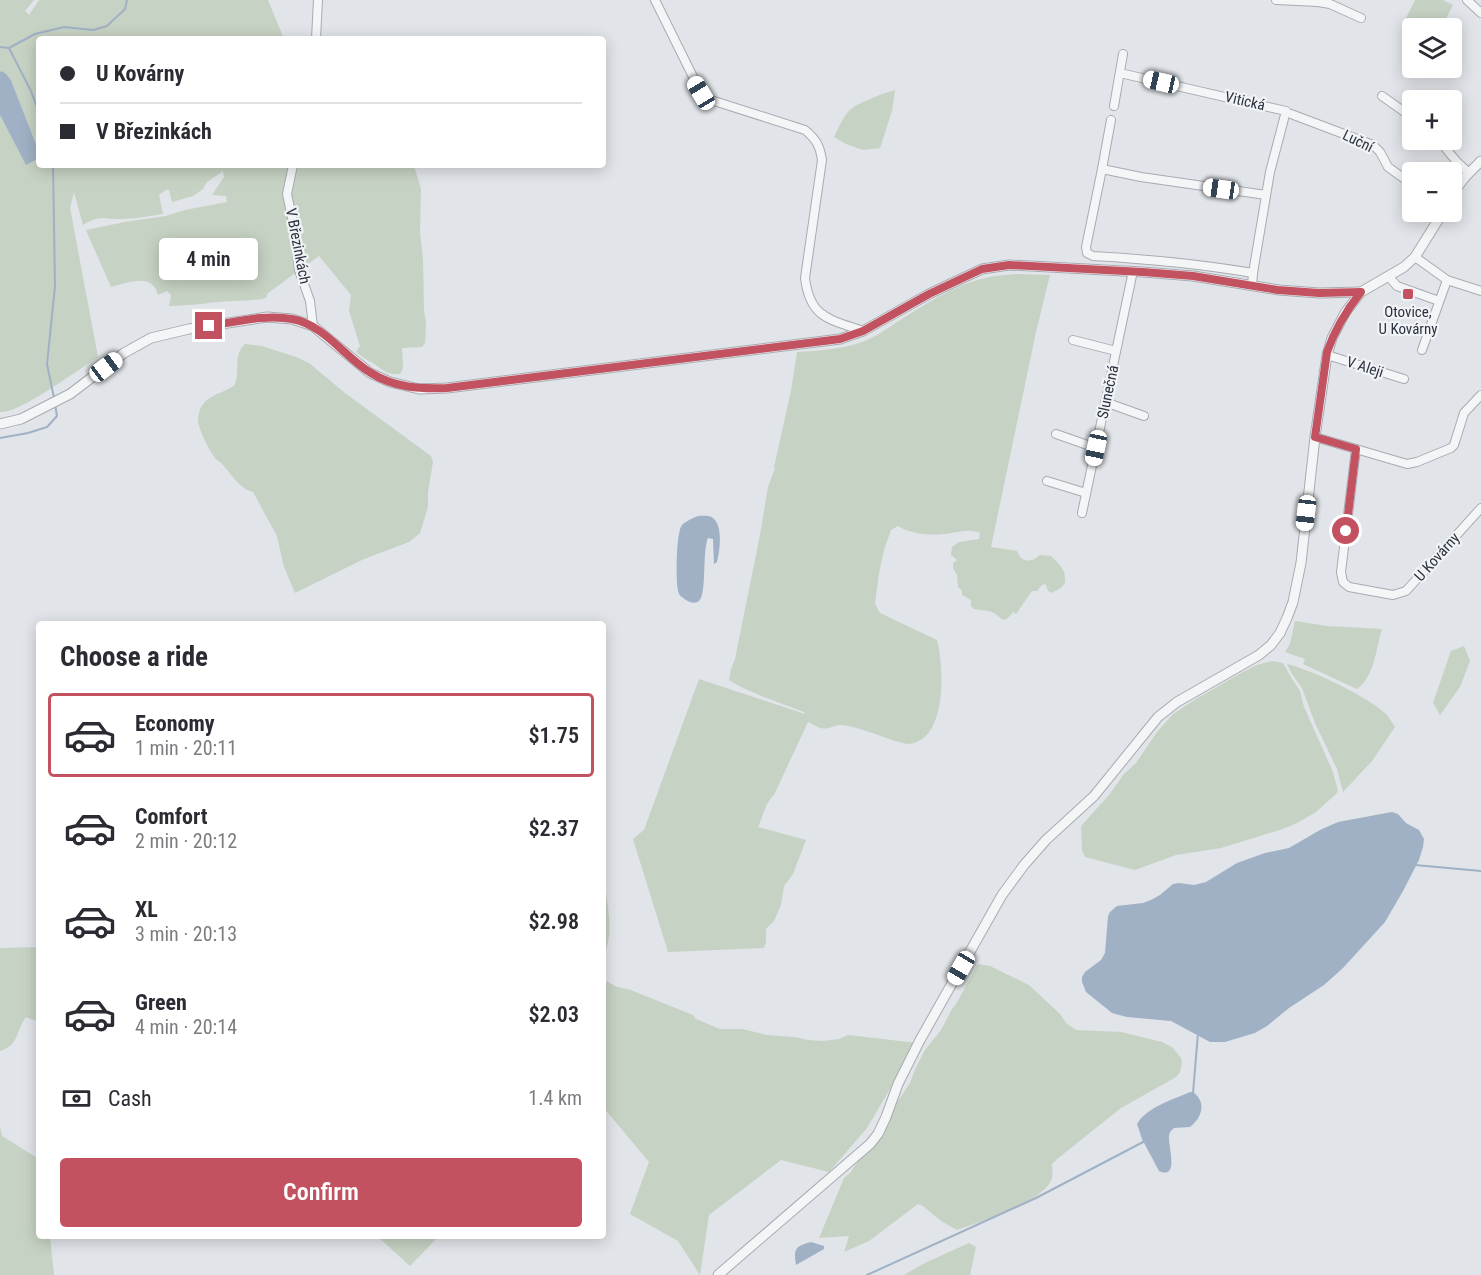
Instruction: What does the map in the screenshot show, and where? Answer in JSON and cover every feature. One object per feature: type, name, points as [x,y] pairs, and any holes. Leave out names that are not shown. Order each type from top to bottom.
[{"type":"street","points":[[316,36],[318,0]]},
{"type":"street","points":[[655,0],[701,93],[711,100],[805,130],[814,137],[820,147],[822,160],[805,278],[807,294],[813,306],[822,315],[863,331]]},
{"type":"street","points":[[1276,0],[1330,4],[1361,18]]},
{"type":"street","points":[[1467,0],[1481,13]]},
{"type":"street","points":[[1114,106],[1124,54]]},
{"type":"street","name":"Vitická","points":[[1120,73],[1286,111],[1270,172],[1252,286]]},
{"type":"street","points":[[1382,96],[1402,110]]},
{"type":"street","name":"Luční","points":[[1291,114],[1373,145],[1380,152],[1388,167],[1402,177]]},
{"type":"street","points":[[1111,120],[1086,247],[1087,252],[1093,256],[1139,258],[1253,273]]},
{"type":"street","points":[[1447,150],[1469,173]]},
{"type":"street","points":[[1462,181],[1481,161]]},
{"type":"street","name":"V Březinkách","points":[[292,168],[287,194],[299,270],[310,301],[313,326]]},
{"type":"street","points":[[1102,169],[1266,195]]},
{"type":"street","points":[[718,1275],[850,1162],[878,1134],[898,1084],[920,1040],[1002,895],[1024,865],[1046,840],[1094,796],[1158,717],[1177,702],[1259,654],[1271,645],[1280,633],[1293,602],[1301,563],[1315,437],[1327,355],[1332,338],[1345,313],[1361,292],[1404,267],[1415,257],[1437,222]]},
{"type":"street","points":[[1415,257],[1447,280],[1481,291]]},
{"type":"street","points":[[0,424],[21,419],[70,394],[124,353],[151,338],[189,329],[267,317],[292,319],[313,326],[370,373],[390,382],[418,389],[447,388],[840,339],[863,331],[929,294],[982,269],[1009,265],[1193,276],[1278,290],[1319,293],[1361,292]]},
{"type":"street","name":"Slunečná","points":[[1082,513],[1133,271]]},
{"type":"street","points":[[1388,276],[1397,286],[1439,302]]},
{"type":"street","points":[[1422,350],[1447,280]]},
{"type":"street","points":[[1073,340],[1116,351]]},
{"type":"street","name":"V Aleji","points":[[1327,355],[1404,380]]},
{"type":"street","points":[[1315,437],[1407,464],[1417,462],[1451,448],[1456,441],[1464,413],[1481,395]]},
{"type":"street","points":[[1106,402],[1144,416]]},
{"type":"street","points":[[1056,434],[1096,448]]},
{"type":"street","name":"U Kovárny","points":[[1356,449],[1341,572],[1343,582],[1349,587],[1393,595],[1406,591],[1481,508]]},
{"type":"street","points":[[1047,481],[1086,493]]},
{"type":"green space","points":[[0,0],[34,0],[25,11],[29,15],[39,0],[268,0],[283,36],[36,36],[36,144],[11,80],[2,71],[0,72]]},
{"type":"green space","points":[[1415,0],[1443,0],[1453,5],[1446,18],[1406,18]]},
{"type":"green space","points":[[895,90],[892,111],[880,148],[863,150],[834,137],[851,109]]},
{"type":"green space","points":[[0,115],[26,164],[36,159],[36,168],[415,169],[421,189],[420,232],[426,323],[425,343],[422,347],[402,348],[403,368],[400,374],[385,372],[356,352],[360,346],[349,311],[351,295],[319,256],[268,293],[266,298],[257,300],[169,306],[171,295],[167,291],[158,295],[151,283],[145,281],[111,287],[86,230],[166,216],[227,202],[226,196],[212,195],[224,177],[223,171],[193,196],[172,202],[169,190],[166,190],[159,195],[163,214],[142,217],[97,219],[83,225],[74,192],[70,208],[98,357],[34,399],[9,411],[0,412]]},
{"type":"green space","points":[[1018,274],[1050,275],[991,547],[1017,551],[1024,560],[1040,555],[1051,556],[1060,565],[1065,583],[1051,593],[1046,584],[1037,591],[1032,591],[1016,614],[1013,612],[1004,620],[989,611],[974,609],[971,606],[971,600],[962,595],[958,587],[957,575],[953,568],[953,563],[957,560],[951,555],[952,547],[959,542],[979,539],[980,533],[966,531],[924,534],[898,526],[891,530],[879,573],[875,604],[880,613],[937,640],[941,668],[940,702],[930,732],[920,741],[906,744],[849,726],[823,728],[808,722],[774,795],[766,806],[758,827],[806,840],[793,874],[784,886],[781,905],[774,921],[766,929],[764,948],[668,952],[633,839],[644,830],[699,679],[805,714],[729,680],[768,487],[775,468],[791,391],[797,352],[838,348],[862,342],[955,288],[990,277]]},
{"type":"green space","points":[[245,344],[262,346],[309,363],[345,393],[431,456],[433,462],[428,507],[420,533],[409,542],[364,559],[295,593],[284,567],[277,536],[253,492],[240,485],[216,459],[205,441],[198,421],[204,403],[235,384],[239,353]]},
{"type":"green space","points":[[1295,621],[1327,626],[1382,629],[1368,677],[1357,689],[1303,664],[1305,659],[1285,652],[1290,644]]},
{"type":"green space","points":[[1464,646],[1470,661],[1460,687],[1440,715],[1433,703],[1451,651]]},
{"type":"green space","points":[[1272,661],[1283,663],[1300,691],[1304,707],[1333,772],[1338,791],[1336,794],[1316,812],[1283,829],[1221,848],[1176,855],[1135,870],[1085,857],[1082,850],[1081,826],[1109,795],[1124,774],[1136,763],[1157,732],[1173,714],[1241,673]]},
{"type":"green space","points":[[1287,664],[1325,678],[1367,700],[1387,715],[1395,727],[1372,761],[1343,792],[1337,769],[1315,723],[1302,688]]},
{"type":"green space","points":[[606,892],[609,930],[606,950]]},
{"type":"green space","points":[[36,947],[36,1021],[26,1017],[11,1045],[0,1051],[0,948]]},
{"type":"green space","points":[[978,964],[990,966],[1029,985],[1060,1014],[1066,1023],[1076,1030],[1121,1032],[1162,1042],[1172,1047],[1181,1058],[1180,1072],[1176,1077],[1121,1108],[1057,1159],[1052,1164],[1052,1178],[1047,1187],[1025,1203],[957,1230],[918,1204],[869,1241],[844,1252],[849,1236],[819,1238],[844,1178],[850,1173],[910,1083],[925,1050],[941,1030]]},
{"type":"green space","points":[[606,981],[617,987],[628,989],[693,1015],[696,1019],[720,1029],[742,1029],[767,1035],[808,1040],[839,1039],[848,1035],[917,1043],[867,1128],[829,1172],[781,1160],[709,1215],[700,1275],[678,1241],[630,1214],[649,1162],[606,1111]]},
{"type":"green space","points":[[0,1127],[2,1136],[36,1157],[36,1239],[50,1239],[54,1275],[0,1275]]},
{"type":"green space","points":[[380,1239],[436,1239],[410,1266]]},
{"type":"green space","points":[[969,1243],[976,1247],[970,1275],[904,1275],[925,1263]]},
{"type":"water","points":[[2,71],[11,80],[36,144],[36,160],[26,165],[0,115],[0,72]]},
{"type":"water","points":[[698,516],[713,518],[718,527],[720,545],[717,562],[714,564],[713,539],[708,538],[703,590],[698,602],[694,603],[687,601],[679,594],[678,537],[682,525]]},
{"type":"water","points":[[1392,812],[1419,830],[1424,839],[1419,860],[1385,922],[1343,968],[1324,985],[1267,1026],[1255,1033],[1225,1042],[1210,1042],[1171,1021],[1127,1017],[1112,1013],[1086,992],[1082,977],[1101,960],[1105,953],[1108,916],[1117,906],[1151,900],[1173,884],[1194,885],[1206,882],[1237,863],[1265,853],[1289,848],[1338,822]]},
{"type":"water","points":[[1193,1092],[1200,1100],[1200,1115],[1190,1127],[1174,1128],[1171,1131],[1169,1136],[1171,1167],[1165,1173],[1159,1171],[1142,1139],[1137,1124],[1153,1109]]},
{"type":"water","points":[[811,1242],[824,1246],[824,1249],[796,1265],[795,1251]]},
{"type":"waterway","points":[[0,47],[9,48],[35,34],[64,27],[93,30],[107,26],[125,9],[127,0]]},
{"type":"waterway","points":[[9,48],[36,105]]},
{"type":"waterway","points":[[53,168],[55,286],[47,364],[54,398]]},
{"type":"waterway","points":[[0,438],[47,427],[57,416],[55,404]]},
{"type":"waterway","points":[[1415,865],[1481,871]]},
{"type":"waterway","points":[[1193,1093],[1198,1033]]},
{"type":"waterway","points":[[867,1275],[1036,1198],[1145,1141]]},
{"type":"place","name":"Otovice, U Kovárny","points":[[1408,294]]},
{"type":"route","points":[[209,326],[267,317],[292,319],[313,326],[370,373],[390,382],[418,389],[447,388],[840,339],[863,331],[929,294],[982,269],[1009,265],[1193,276],[1278,290],[1319,293],[1361,292],[1345,313],[1327,352],[1315,437],[1356,449],[1346,531]]}]
